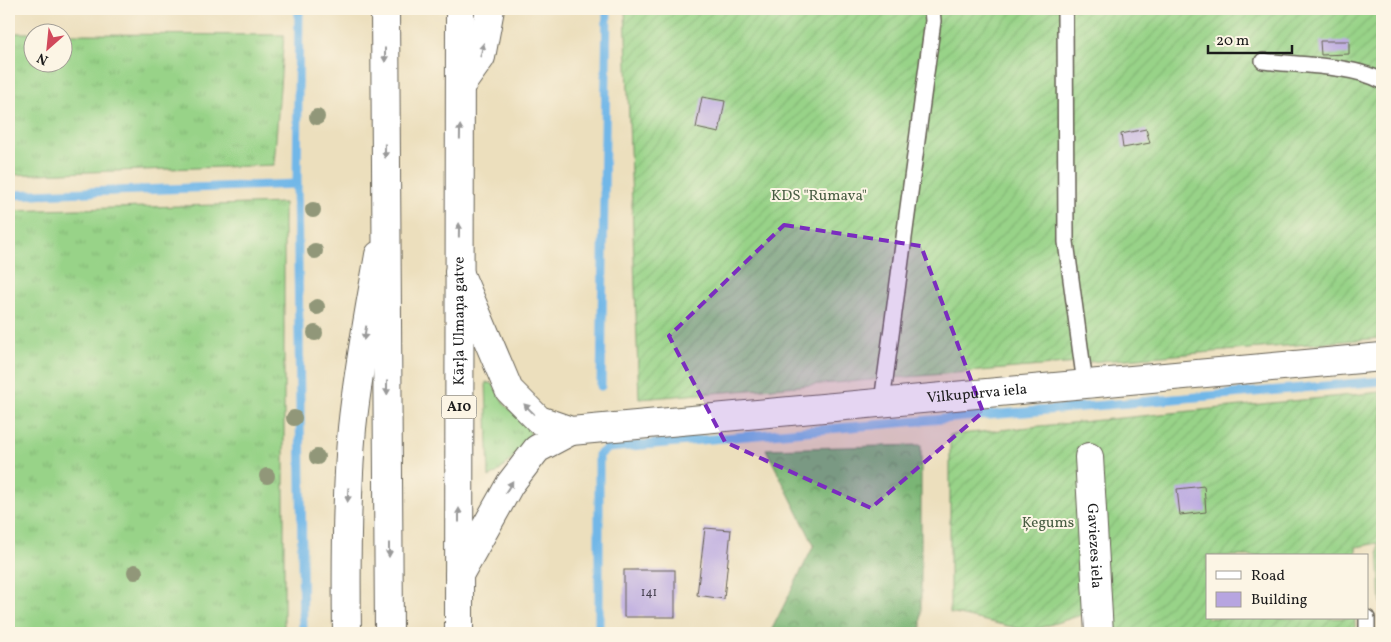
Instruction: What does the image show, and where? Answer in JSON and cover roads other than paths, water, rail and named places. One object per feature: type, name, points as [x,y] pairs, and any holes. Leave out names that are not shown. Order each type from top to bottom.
[{"type":"main road","points":[[385,9],[389,633]]},
{"type":"main road","name":"Kārļa Ulmaņa gatve","points":[[459,633],[458,270],[461,85],[460,9]]},
{"type":"main road","points":[[461,85],[481,57],[490,9]]},
{"type":"main road","points":[[347,633],[346,541],[352,428],[386,216]]},
{"type":"main road","points":[[458,270],[509,390],[539,420],[571,430]]},
{"type":"main road","name":"Vilkupurva iela","points":[[571,430],[1382,357]]},
{"type":"main road","points":[[459,574],[510,484],[537,449],[571,430]]},
{"type":"main road","name":"Gaviezes iela","points":[[1089,457],[1099,633]]},
{"type":"lane","points":[[882,402],[924,97],[933,21],[932,9]]},
{"type":"lane","points":[[1065,9],[1066,242],[1085,384]]},
{"type":"lane","points":[[1263,61],[1349,70],[1372,75],[1382,80]]},
{"type":"lane","points":[[1367,620],[1367,633]]},
{"type":"waterway","points":[[299,9],[297,184],[303,633]]},
{"type":"waterway","points":[[601,386],[607,9]]},
{"type":"waterway","points":[[9,195],[297,184]]},
{"type":"waterway","points":[[599,633],[599,455],[608,448],[1382,381]]},
{"type":"park label","name":"KDS \"Rūmava\"","points":[[819,196]]},
{"type":"park label","name":"Ķegums","points":[[1048,523]]}]
